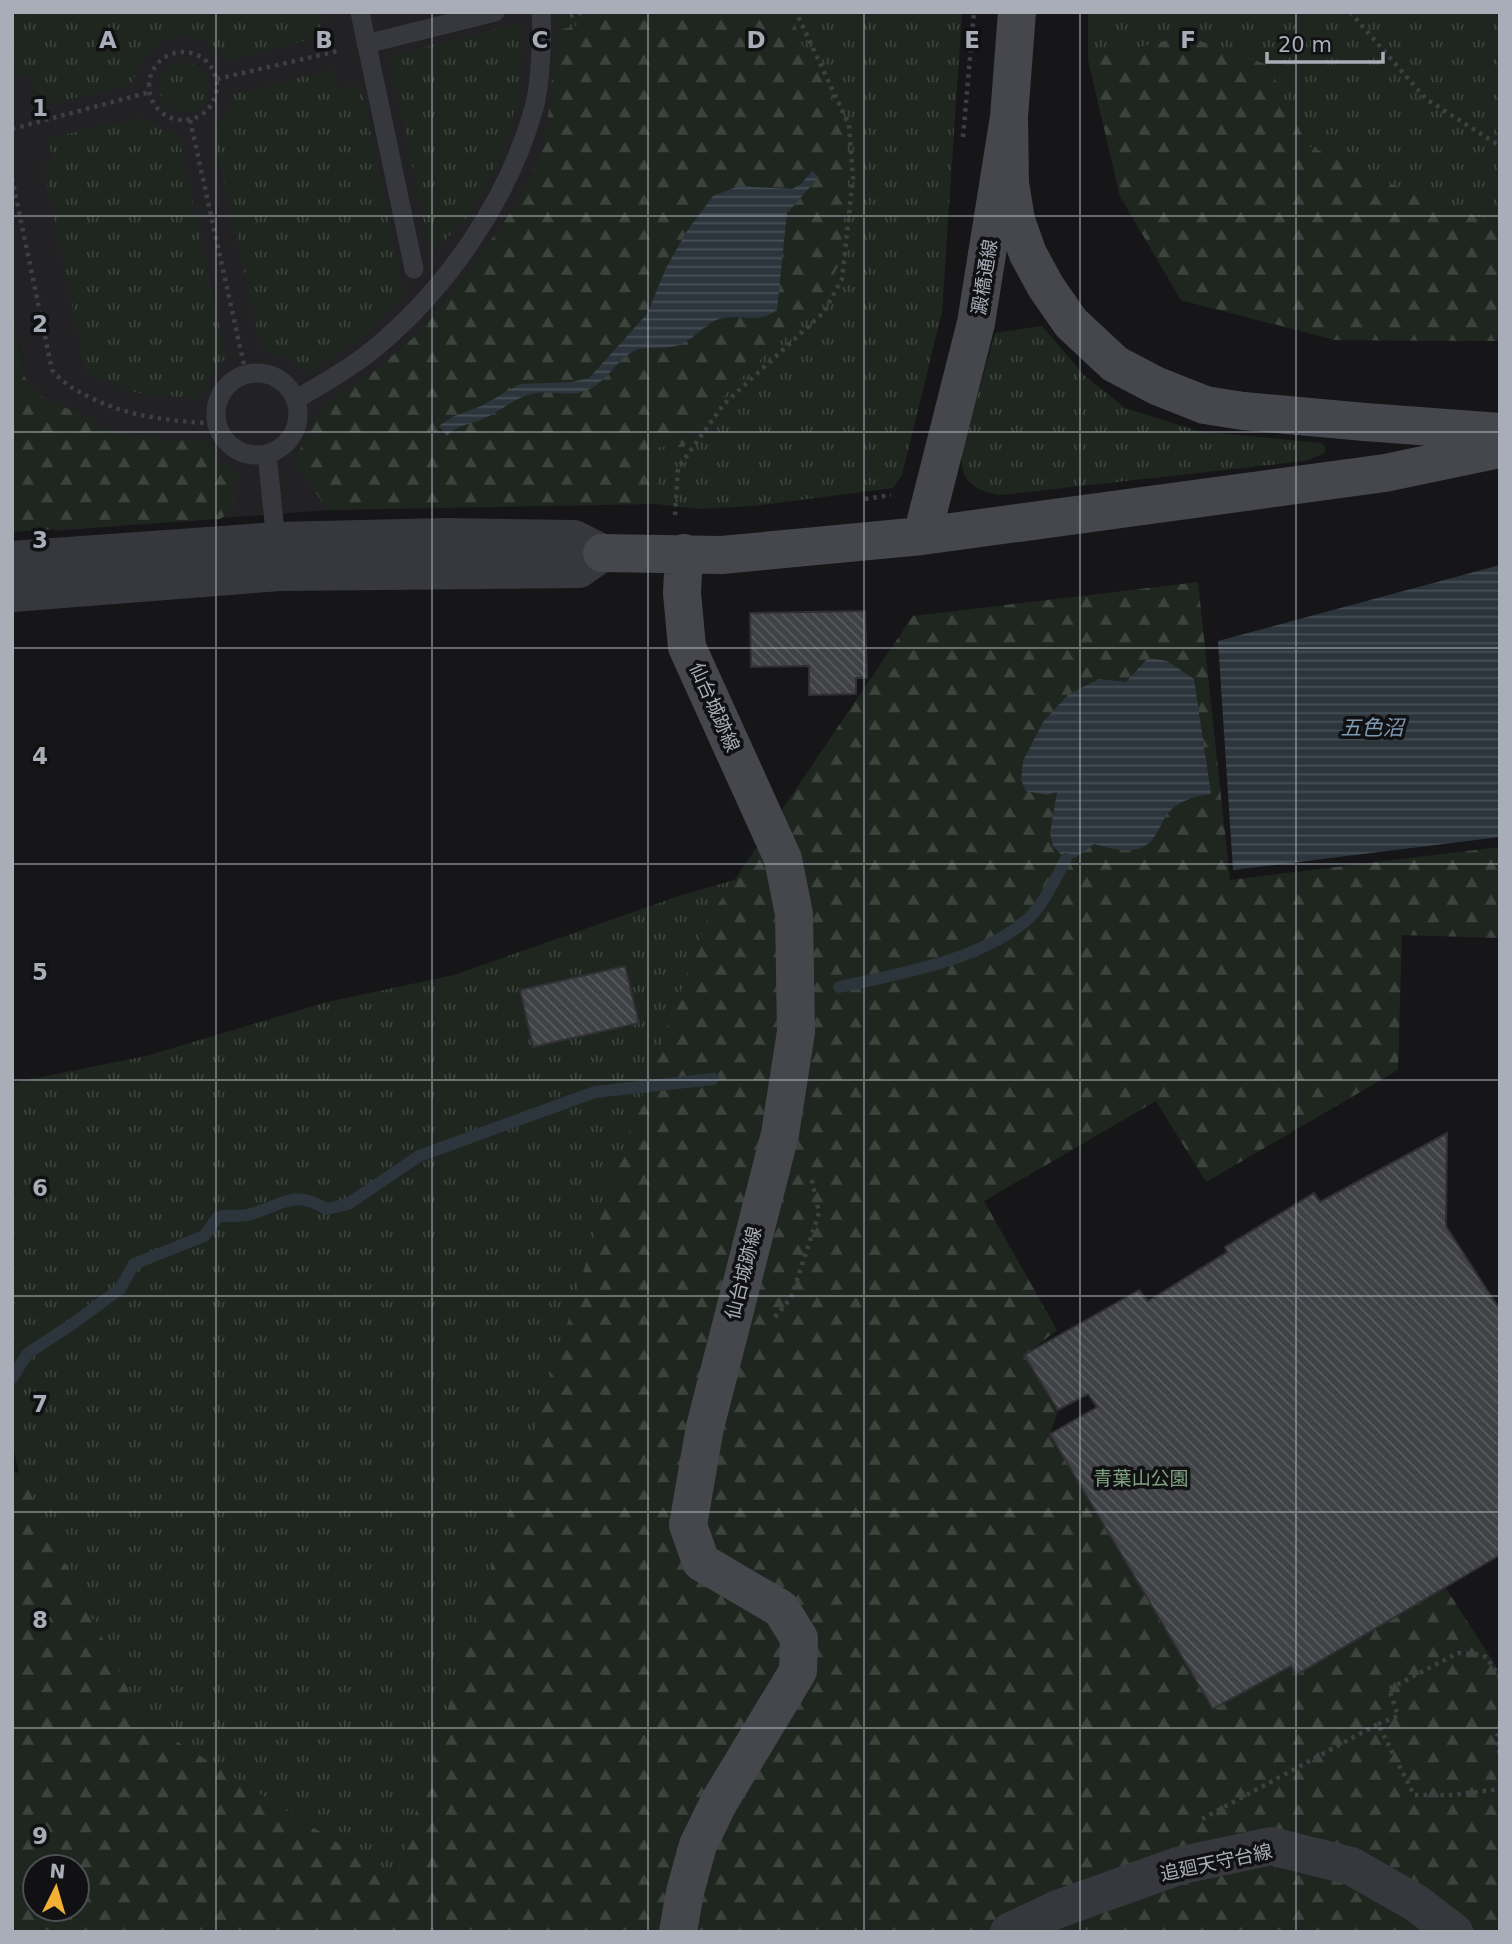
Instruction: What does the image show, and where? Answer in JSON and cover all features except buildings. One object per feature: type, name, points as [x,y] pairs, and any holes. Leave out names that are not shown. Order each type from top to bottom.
[{"type":"street","name":"澱橋通線","points":[[922,536],[976,323],[1009,117],[1017,12]]},
{"type":"street","points":[[1009,117],[1010,183],[1016,220],[1028,254],[1046,288],[1071,323],[1115,364],[1157,386],[1205,405],[1365,422],[1500,432]]},
{"type":"street","points":[[12,559],[276,541],[445,537],[574,538],[602,553],[722,555],[922,536],[1385,473],[1500,449]]},
{"type":"street","points":[[12,593],[280,572],[448,568],[579,569],[602,553]]},
{"type":"street","name":"仙台城跡線","points":[[678,1932],[685,1892],[698,1845],[719,1802],[798,1671],[799,1638],[781,1609],[701,1563],[688,1525],[705,1427],[780,1134],[796,1032],[794,914],[783,859],[687,647],[682,593],[684,553]]},
{"type":"street","name":"追廻天守台線","points":[[1009,1932],[1058,1909],[1178,1866],[1271,1846],[1351,1866],[1416,1903],[1454,1932]]},
{"type":"lane","points":[[360,12],[415,269]]},
{"type":"lane","points":[[366,44],[495,12]]},
{"type":"lane","points":[[295,400],[336,376],[375,348],[421,306],[480,231],[514,167],[535,105],[541,12]]},
{"type":"lane","points":[[258,373],[281,381],[295,400],[298,413],[296,426],[289,439],[267,454],[254,454],[231,445],[222,436],[217,424],[219,398],[235,379],[246,374],[258,373]]},
{"type":"lane","points":[[267,454],[276,541]]},
{"type":"path","points":[[676,515],[678,468],[724,404],[824,312],[842,279],[853,178],[849,125],[796,12]]},
{"type":"path","points":[[1350,12],[1426,99],[1500,146]]},
{"type":"path","points":[[217,79],[366,44]]},
{"type":"path","points":[[177,52],[198,54],[207,60],[217,79],[218,90],[209,110],[190,120],[169,117],[153,102],[149,92],[149,81],[158,62],[177,52]]},
{"type":"path","points":[[12,129],[149,92]]},
{"type":"path","points":[[190,120],[246,374]]},
{"type":"path","points":[[12,178],[52,370],[63,384],[117,410],[145,417],[217,424]]},
{"type":"path","points":[[768,1325],[791,1298],[818,1213],[811,1175]]},
{"type":"path","points":[[1194,1823],[1378,1724],[1398,1716],[1389,1689],[1458,1653],[1486,1657],[1500,1678]]},
{"type":"path","points":[[1378,1724],[1414,1795],[1452,1795],[1500,1789]]},
{"type":"path","points":[[1500,1725],[1497,1737],[1500,1756]]},
{"type":"shaded area","points":[[12,12],[557,12],[545,145],[518,202],[477,260],[420,332],[370,376],[394,508],[328,510],[54,531],[12,308]]},
{"type":"green space","points":[[12,12],[320,12],[324,36],[228,60],[200,39],[172,37],[149,53],[132,84],[39,106],[30,74],[19,75],[12,46]]},
{"type":"green space","points":[[557,12],[962,12],[942,312],[902,475],[893,488],[754,506],[698,509],[656,504],[370,376],[420,332],[477,260],[518,202],[545,145]]},
{"type":"green space","points":[[621,12],[791,12],[800,41],[844,127],[848,177],[839,264],[818,306],[733,385],[711,409],[684,447],[658,447],[656,504],[328,510],[294,461],[325,402],[370,375],[420,332],[477,260],[518,202],[545,145],[557,31]]},
{"type":"green space","points":[[1088,12],[1500,12],[1500,341],[1335,340],[1181,300],[1120,196],[1088,59]]},
{"type":"green space","points":[[524,22],[518,97],[502,155],[468,216],[431,255],[389,56]]},
{"type":"green space","points":[[1186,36],[1268,65],[1307,145],[1428,201],[1500,223],[1500,341],[1335,340],[1181,300],[1120,196],[1088,59]]},
{"type":"green space","points":[[184,62],[201,70],[209,87],[201,104],[184,112],[167,104],[159,87],[167,70]]},
{"type":"green space","points":[[333,69],[336,88],[361,85],[404,297],[373,328],[305,374],[286,358],[262,351],[212,129],[227,114],[233,94]]},
{"type":"green space","points":[[143,117],[164,130],[178,133],[226,358],[210,376],[201,399],[137,393],[86,373],[43,164],[52,160],[49,138]]},
{"type":"green space","points":[[12,308],[25,378],[41,396],[114,431],[159,439],[207,442],[219,462],[237,472],[234,509],[220,519],[12,532]]},
{"type":"green space","points":[[1042,326],[1084,375],[1125,408],[1198,431],[1321,443],[1325,447],[1325,453],[1305,461],[1000,495],[982,491],[966,477],[962,452],[995,333]]},
{"type":"green space","points":[[1198,582],[1230,880],[1500,847],[1500,938],[1402,935],[1398,1070],[1206,1182],[1156,1101],[984,1201],[1057,1330],[1025,1355],[1058,1410],[1050,1434],[1213,1708],[1445,1587],[1500,1672],[1500,1932],[12,1932],[12,1472],[20,1473],[143,1720],[395,1879],[612,1179],[706,922],[913,616]]},
{"type":"green space","points":[[762,872],[514,1932],[198,1932],[74,1689],[12,1444],[12,1083],[146,1056],[327,1002],[454,975],[679,896]]},
{"type":"water","points":[[812,171],[819,177],[787,213],[777,310],[762,317],[716,320],[681,344],[634,351],[599,383],[585,391],[573,394],[529,395],[485,418],[457,428],[447,436],[439,426],[520,384],[572,382],[589,378],[647,314],[666,268],[687,231],[713,196],[739,186],[792,189],[801,184]]},
{"type":"water","name":"五色沼","points":[[1500,565],[1500,837],[1233,870],[1218,641]]},
{"type":"water","points":[[1148,658],[1167,661],[1194,679],[1211,794],[1192,798],[1170,811],[1146,846],[1124,850],[1094,844],[1075,858],[1066,859],[1053,846],[1050,833],[1057,792],[1047,795],[1026,791],[1021,780],[1023,761],[1043,722],[1069,694],[1099,679],[1126,682]]},
{"type":"waterway","points":[[839,987],[939,963],[988,945],[1029,918],[1040,905],[1066,859]]},
{"type":"waterway","points":[[12,1378],[28,1353],[120,1289],[134,1264],[204,1236],[218,1217],[247,1215],[297,1199],[327,1209],[348,1204],[419,1156],[595,1092],[713,1079]]},
{"type":"park label","name":"青葉山公園","points":[[1141,1478]]}]
